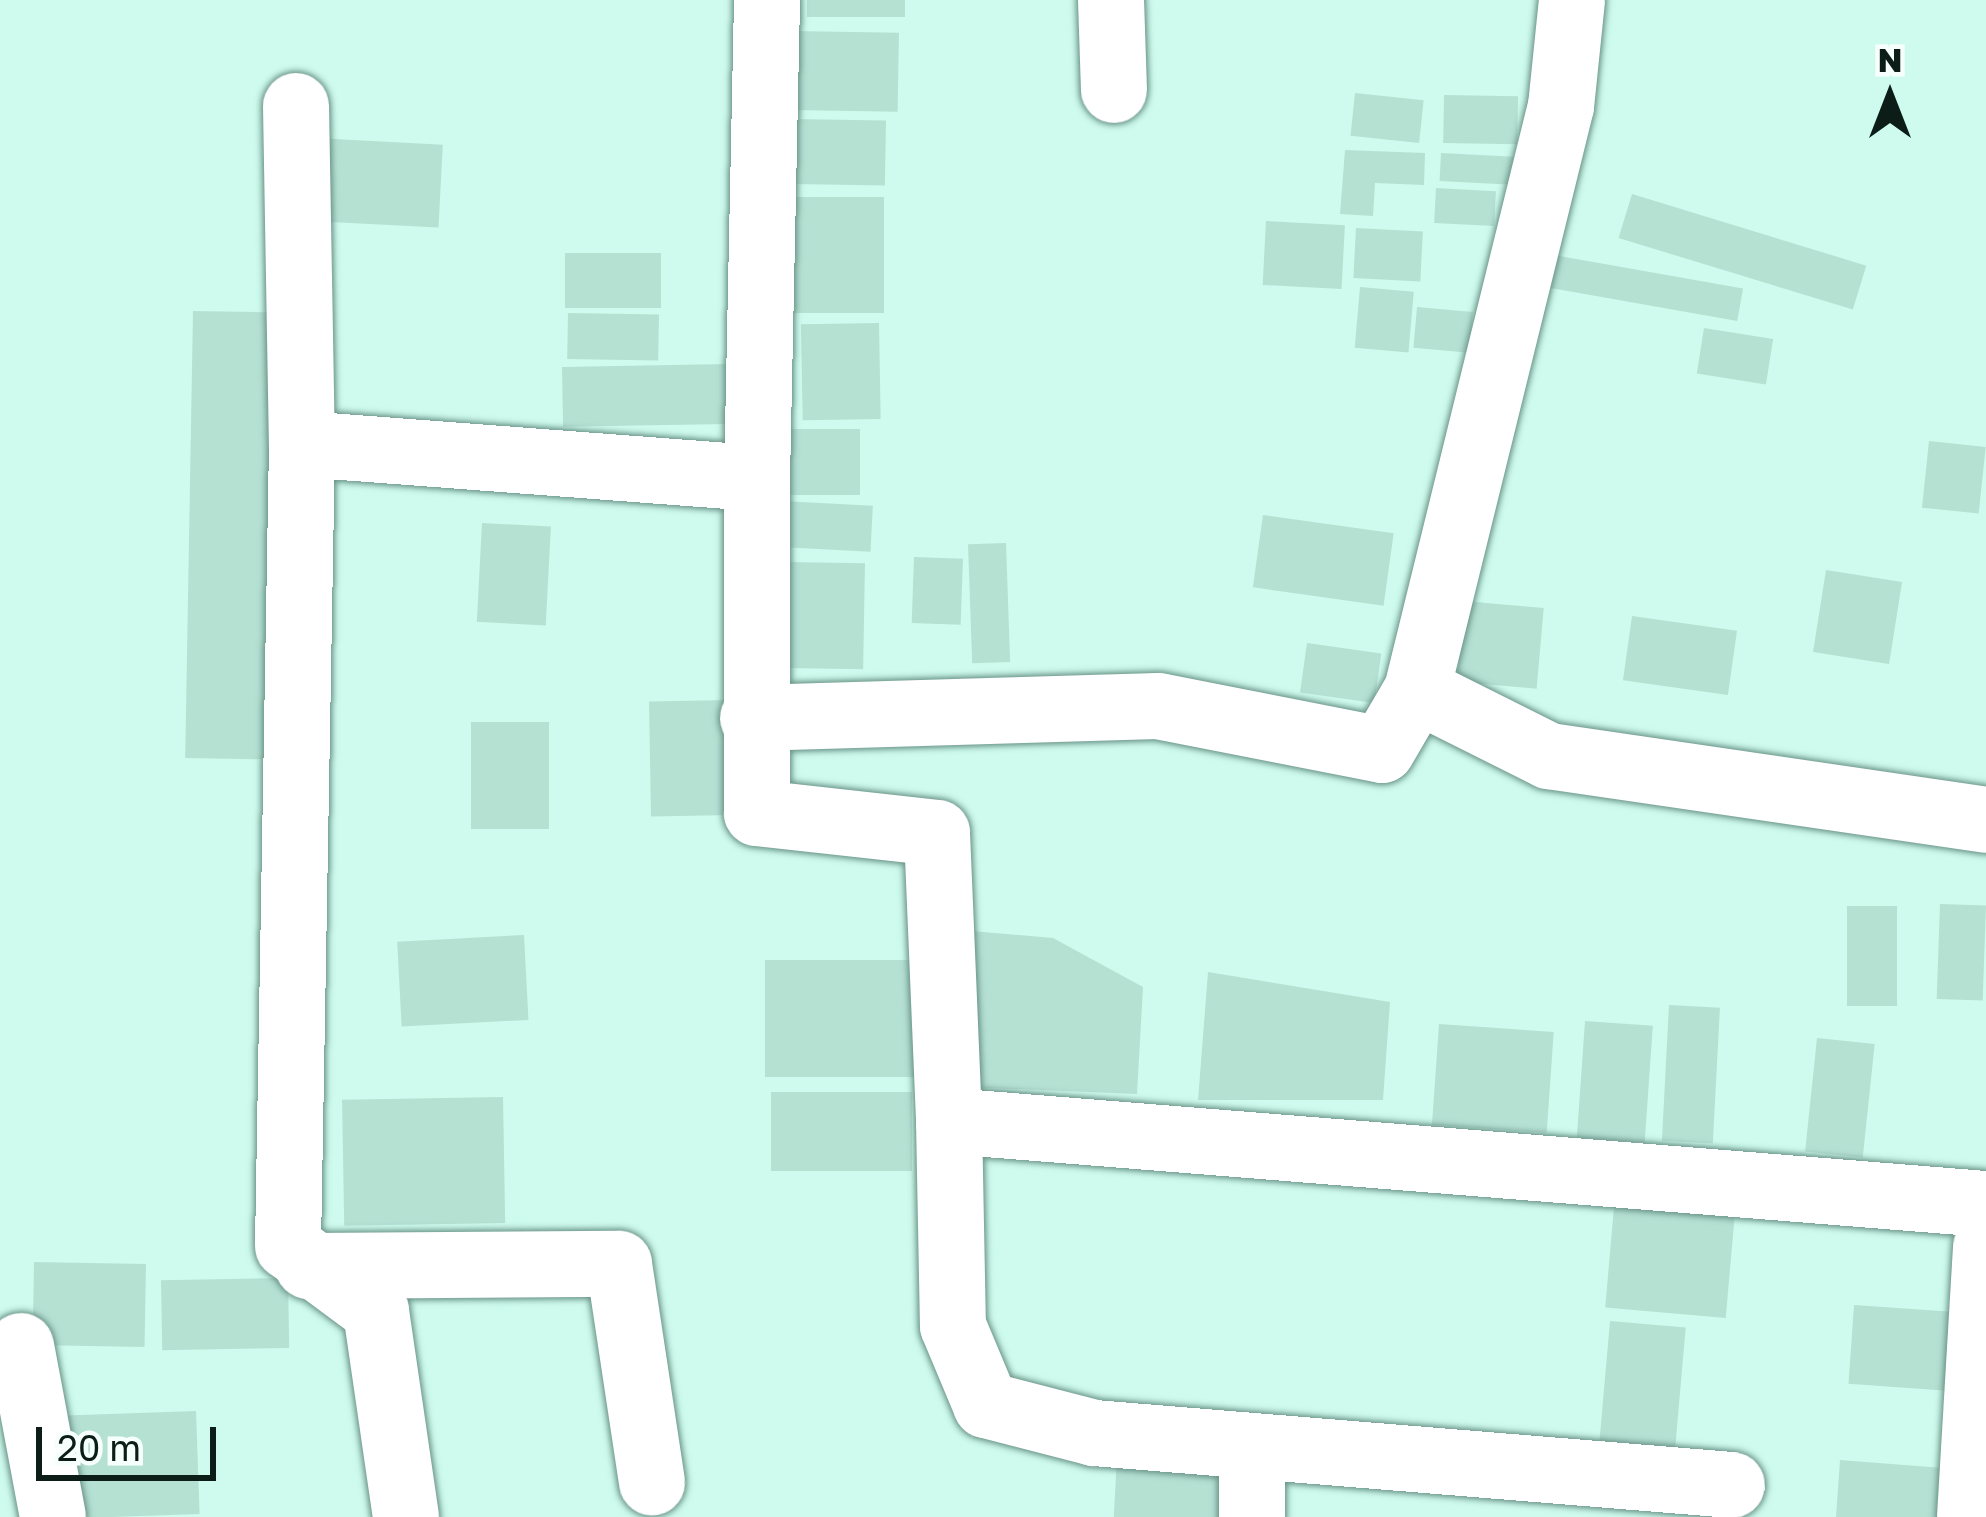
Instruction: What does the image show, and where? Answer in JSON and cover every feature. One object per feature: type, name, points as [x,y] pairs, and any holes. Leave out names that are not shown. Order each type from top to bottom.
[{"type":"street","points":[[767,0],[753,718],[757,813],[937,833],[953,1326],[986,1405],[1094,1433],[1732,1485]]},
{"type":"street","points":[[1111,0],[1114,90]]},
{"type":"street","points":[[753,718],[1158,706],[1382,750],[1417,690],[1561,106],[1571,0]]},
{"type":"street","points":[[296,106],[302,444],[288,1246],[305,1266],[362,1290],[376,1311],[406,1517]]},
{"type":"street","points":[[302,444],[757,478]]},
{"type":"street","points":[[1417,690],[1549,756],[1986,820]]},
{"type":"street","points":[[949,1121],[1986,1204]]},
{"type":"street","points":[[1970,1517],[1986,1246]]},
{"type":"street","points":[[305,1266],[619,1264],[652,1483]]},
{"type":"street","points":[[21,1346],[53,1517]]},
{"type":"street","points":[[1252,1446],[1252,1517]]},
{"type":"building","points":[[807,0],[905,0],[905,17],[807,17]]},
{"type":"building","points":[[793,31],[899,33],[898,112],[792,110]]},
{"type":"building","points":[[1355,93],[1424,100],[1419,143],[1351,136]]},
{"type":"building","points":[[1444,95],[1518,96],[1517,144],[1443,143]]},
{"type":"building","points":[[793,119],[886,121],[885,186],[792,184]]},
{"type":"building","points":[[315,138],[443,145],[438,228],[311,221]]},
{"type":"building","points":[[1345,150],[1425,153],[1424,185],[1375,183],[1373,216],[1340,214]]},
{"type":"building","points":[[1441,153],[1514,157],[1512,185],[1440,181]]},
{"type":"building","points":[[1436,188],[1496,191],[1494,226],[1434,223]]},
{"type":"building","points":[[1632,194],[1866,266],[1853,310],[1619,238]]},
{"type":"building","points":[[792,197],[884,197],[884,313],[792,313]]},
{"type":"building","points":[[1266,221],[1345,225],[1342,289],[1263,285]]},
{"type":"building","points":[[1356,228],[1423,232],[1420,281],[1353,278]]},
{"type":"building","points":[[565,253],[661,253],[661,308],[565,308]]},
{"type":"building","points":[[1548,254],[1743,288],[1737,321],[1542,286]]},
{"type":"building","points":[[1360,287],[1414,292],[1408,352],[1355,348]]},
{"type":"building","points":[[1417,307],[1473,312],[1469,353],[1413,348]]},
{"type":"building","points":[[193,311],[274,312],[266,759],[185,758]]},
{"type":"building","points":[[568,313],[659,315],[658,361],[567,359]]},
{"type":"building","points":[[879,323],[881,419],[803,420],[801,324]]},
{"type":"building","points":[[1704,328],[1773,339],[1766,384],[1697,373]]},
{"type":"building","points":[[727,364],[728,424],[563,427],[562,367]]},
{"type":"building","points":[[790,429],[860,429],[860,495],[790,495]]},
{"type":"building","points":[[1929,441],[1986,447],[1979,514],[1922,508]]},
{"type":"building","points":[[782,501],[873,506],[870,552],[780,547]]},
{"type":"building","points":[[1263,515],[1394,533],[1384,606],[1253,587]]},
{"type":"building","points":[[482,523],[551,527],[546,625],[477,622]]},
{"type":"building","points":[[1006,543],[1010,662],[972,663],[968,544]]},
{"type":"building","points":[[914,557],[963,559],[961,625],[912,623]]},
{"type":"building","points":[[787,562],[865,563],[863,669],[785,668]]},
{"type":"building","points":[[1826,570],[1902,582],[1889,664],[1813,652]]},
{"type":"building","points":[[1464,601],[1544,608],[1537,689],[1457,682]]},
{"type":"building","points":[[1632,616],[1737,631],[1728,695],[1623,680]]},
{"type":"building","points":[[1307,643],[1381,653],[1374,703],[1300,693]]},
{"type":"building","points":[[730,700],[732,815],[651,816],[649,701]]},
{"type":"building","points":[[471,722],[549,722],[549,829],[471,829]]},
{"type":"building","points":[[1940,904],[1986,906],[1983,1001],[1937,999]]},
{"type":"building","points":[[1847,906],[1897,906],[1897,1006],[1847,1006]]},
{"type":"building","points":[[971,931],[1053,938],[1143,987],[1137,1094],[964,1087]]},
{"type":"building","points":[[524,935],[528,1020],[402,1027],[397,942]]},
{"type":"building","points":[[765,960],[938,960],[938,1077],[765,1077]]},
{"type":"building","points":[[1208,972],[1390,1002],[1383,1100],[1198,1100]]},
{"type":"building","points":[[1669,1005],[1720,1008],[1713,1143],[1662,1141]]},
{"type":"building","points":[[1585,1021],[1653,1026],[1645,1142],[1577,1138]]},
{"type":"building","points":[[1439,1024],[1554,1032],[1547,1133],[1432,1125]]},
{"type":"building","points":[[1817,1038],[1875,1044],[1863,1157],[1805,1151]]},
{"type":"building","points":[[771,1092],[912,1092],[912,1171],[771,1171]]},
{"type":"building","points":[[503,1097],[505,1223],[344,1226],[342,1100]]},
{"type":"building","points":[[1616,1184],[1737,1195],[1726,1318],[1605,1308]]},
{"type":"building","points":[[34,1262],[146,1264],[145,1347],[33,1345]]},
{"type":"building","points":[[288,1278],[289,1348],[162,1350],[161,1280]]},
{"type":"building","points":[[1854,1305],[1977,1314],[1971,1392],[1848,1384]]},
{"type":"building","points":[[1610,1321],[1686,1328],[1675,1447],[1600,1441]]},
{"type":"building","points":[[196,1411],[200,1514],[70,1517],[66,1416]]},
{"type":"building","points":[[1117,1456],[1234,1462],[1231,1517],[1114,1517]]},
{"type":"building","points":[[1840,1460],[1969,1470],[1966,1517],[1836,1517]]}]
